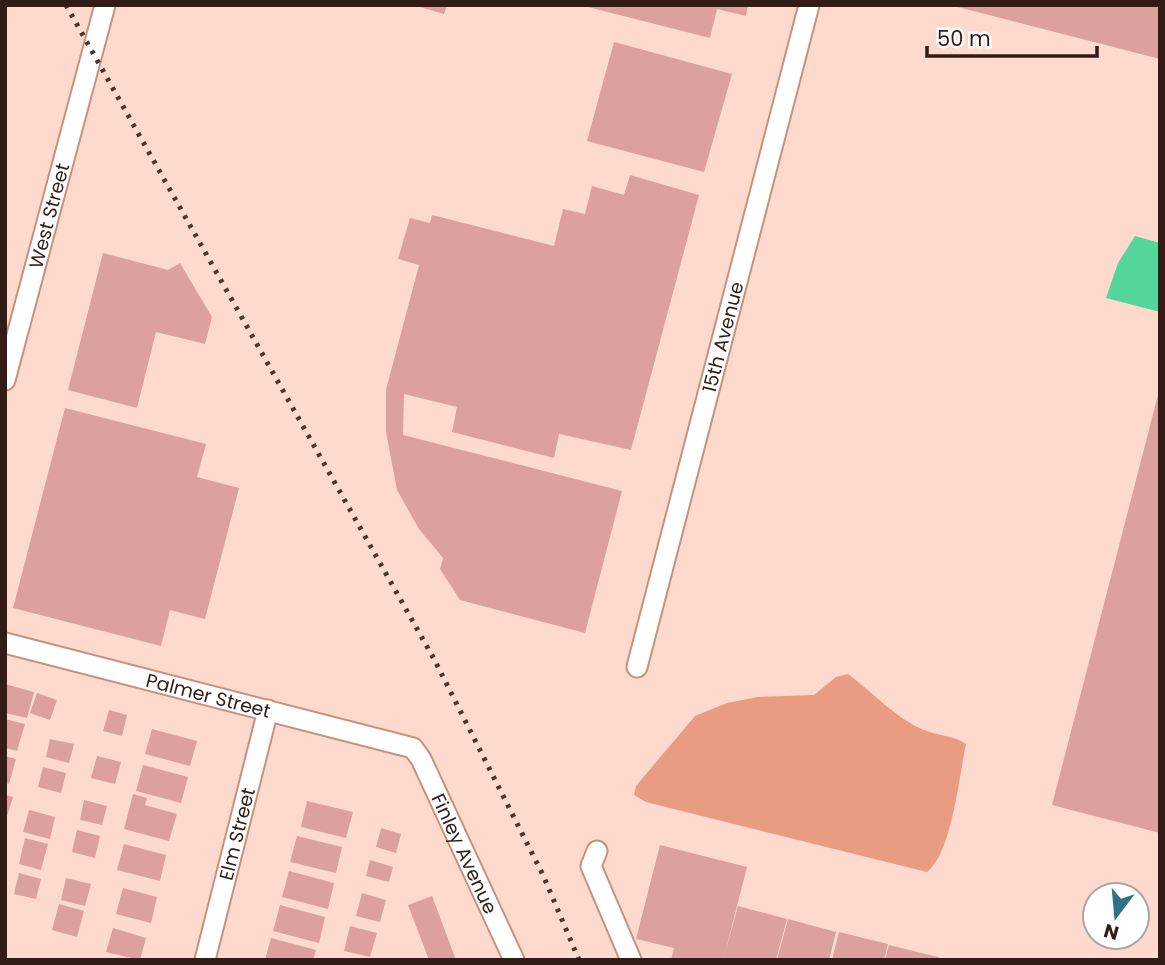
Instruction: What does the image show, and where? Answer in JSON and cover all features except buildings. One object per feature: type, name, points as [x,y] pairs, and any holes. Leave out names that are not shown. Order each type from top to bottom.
[{"type":"street","name":"West Street","points":[[5,380],[105,5]]},
{"type":"street","name":"15th Avenue","points":[[637,667],[809,5]]},
{"type":"street","name":"Palmer Street","points":[[5,643],[412,748]]},
{"type":"street","name":"Elm Street","points":[[205,960],[268,710]]},
{"type":"street","name":"Finley Avenue","points":[[412,748],[421,759],[514,960]]},
{"type":"street","points":[[597,852],[591,866],[631,960]]},
{"type":"shaded area","points":[[1135,236],[1160,243],[1160,312],[1106,298],[1118,263]]},
{"type":"shaded area","points":[[848,674],[914,725],[966,744],[948,832],[936,862],[927,872],[646,802],[634,795],[636,786],[695,716],[727,703],[758,697],[814,695],[836,677]]},
{"type":"railway","points":[[66,5],[434,659],[543,875],[579,960]]}]
